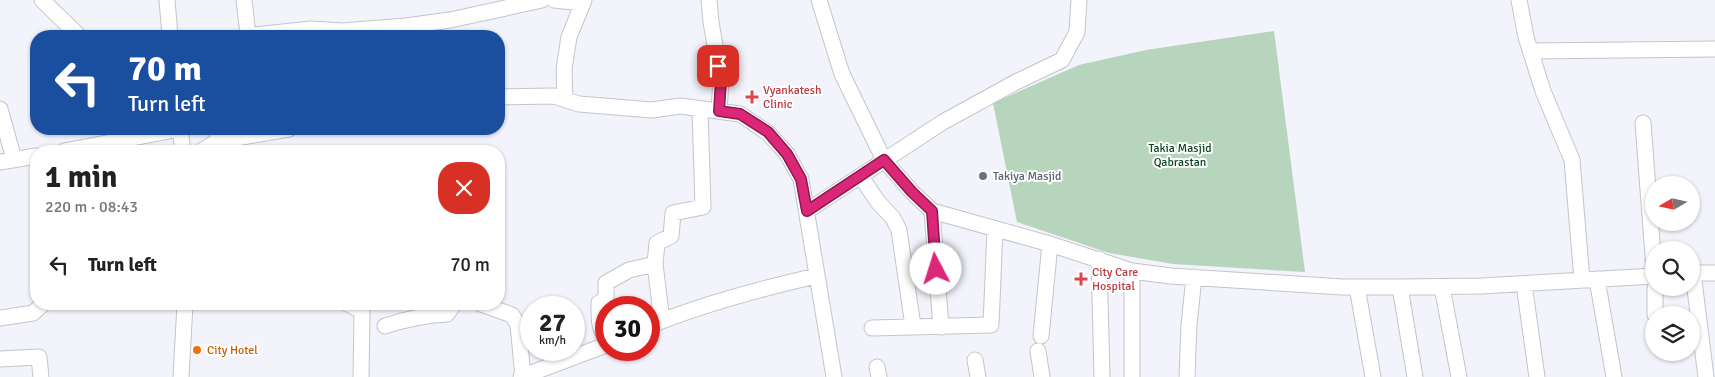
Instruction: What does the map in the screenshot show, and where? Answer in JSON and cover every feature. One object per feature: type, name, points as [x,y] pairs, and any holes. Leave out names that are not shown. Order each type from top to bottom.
[{"type":"street","points":[[42,0],[73,30]]},
{"type":"street","points":[[167,0],[170,30]]},
{"type":"street","points":[[244,0],[246,30]]},
{"type":"street","points":[[355,30],[450,20],[542,0]]},
{"type":"street","points":[[554,0],[583,1],[569,37],[564,70],[565,99]]},
{"type":"street","points":[[710,0],[710,22],[721,80],[719,111]]},
{"type":"street","points":[[818,0],[842,74],[863,113],[884,160],[912,192],[932,211],[1050,244],[1132,271],[1194,278],[1357,287],[1442,287],[1645,277]]},
{"type":"street","points":[[807,211],[943,122],[1016,82],[1062,60],[1077,32],[1079,0]]},
{"type":"street","points":[[1519,0],[1526,37],[1543,91],[1572,160],[1590,280],[1614,377]]},
{"type":"street","points":[[1530,51],[1715,49]]},
{"type":"street","points":[[505,97],[554,96],[579,104],[652,110],[680,106],[719,111],[740,114],[768,132],[787,154],[801,179],[834,377]]},
{"type":"street","points":[[0,109],[7,160],[30,157]]},
{"type":"street","points":[[655,296],[657,243],[671,236],[673,213],[703,207],[700,109]]},
{"type":"street","points":[[1643,123],[1652,241]]},
{"type":"street","points":[[91,145],[135,135]]},
{"type":"street","points":[[207,145],[217,135]]},
{"type":"street","points":[[861,177],[878,202],[893,218],[899,230],[913,326]]},
{"type":"street","points":[[932,211],[942,326]]},
{"type":"street","points":[[872,328],[991,325],[995,229]]},
{"type":"street","points":[[1041,336],[1050,244]]},
{"type":"street","points":[[1099,259],[1102,377]]},
{"type":"street","points":[[606,296],[606,283],[629,270],[655,264]]},
{"type":"street","points":[[1132,271],[1132,377]]},
{"type":"street","points":[[1700,273],[1715,273]]},
{"type":"street","points":[[660,322],[691,310],[758,290],[816,276]]},
{"type":"street","points":[[1187,377],[1189,325],[1194,278]]},
{"type":"street","points":[[1524,284],[1537,377]]},
{"type":"street","points":[[1357,287],[1373,377]]},
{"type":"street","points":[[1400,287],[1415,377]]},
{"type":"street","points":[[1442,287],[1459,377]]},
{"type":"street","points":[[1695,296],[1706,377]]},
{"type":"street","points":[[0,318],[33,313],[36,310]]},
{"type":"street","points":[[181,377],[185,310]]},
{"type":"street","points":[[360,310],[362,311],[361,377]]},
{"type":"street","points":[[385,326],[427,315],[447,314],[450,310]]},
{"type":"street","points":[[500,310],[512,314],[518,325],[522,377],[595,350]]},
{"type":"street","points":[[1038,351],[1042,377]]},
{"type":"street","points":[[0,360],[39,357],[41,377]]},
{"type":"street","points":[[975,360],[978,377]]},
{"type":"green space","name":"Takia Masjid Qabrastan","points":[[1274,31],[1305,272],[1173,264],[1109,253],[1017,222],[993,103],[1079,65],[1146,50]]},
{"type":"place","name":"Vyankatesh Clinic","points":[[752,97]]},
{"type":"place","name":"Takiya Masjid","points":[[983,176]]},
{"type":"place","name":"City Care Hospital","points":[[1081,279]]},
{"type":"place","name":"City Hotel","points":[[197,350]]},
{"type":"route","points":[[718,66],[721,80],[719,111],[740,114],[768,132],[787,154],[801,179],[807,211],[884,160],[912,192],[932,211],[936,269]]}]
